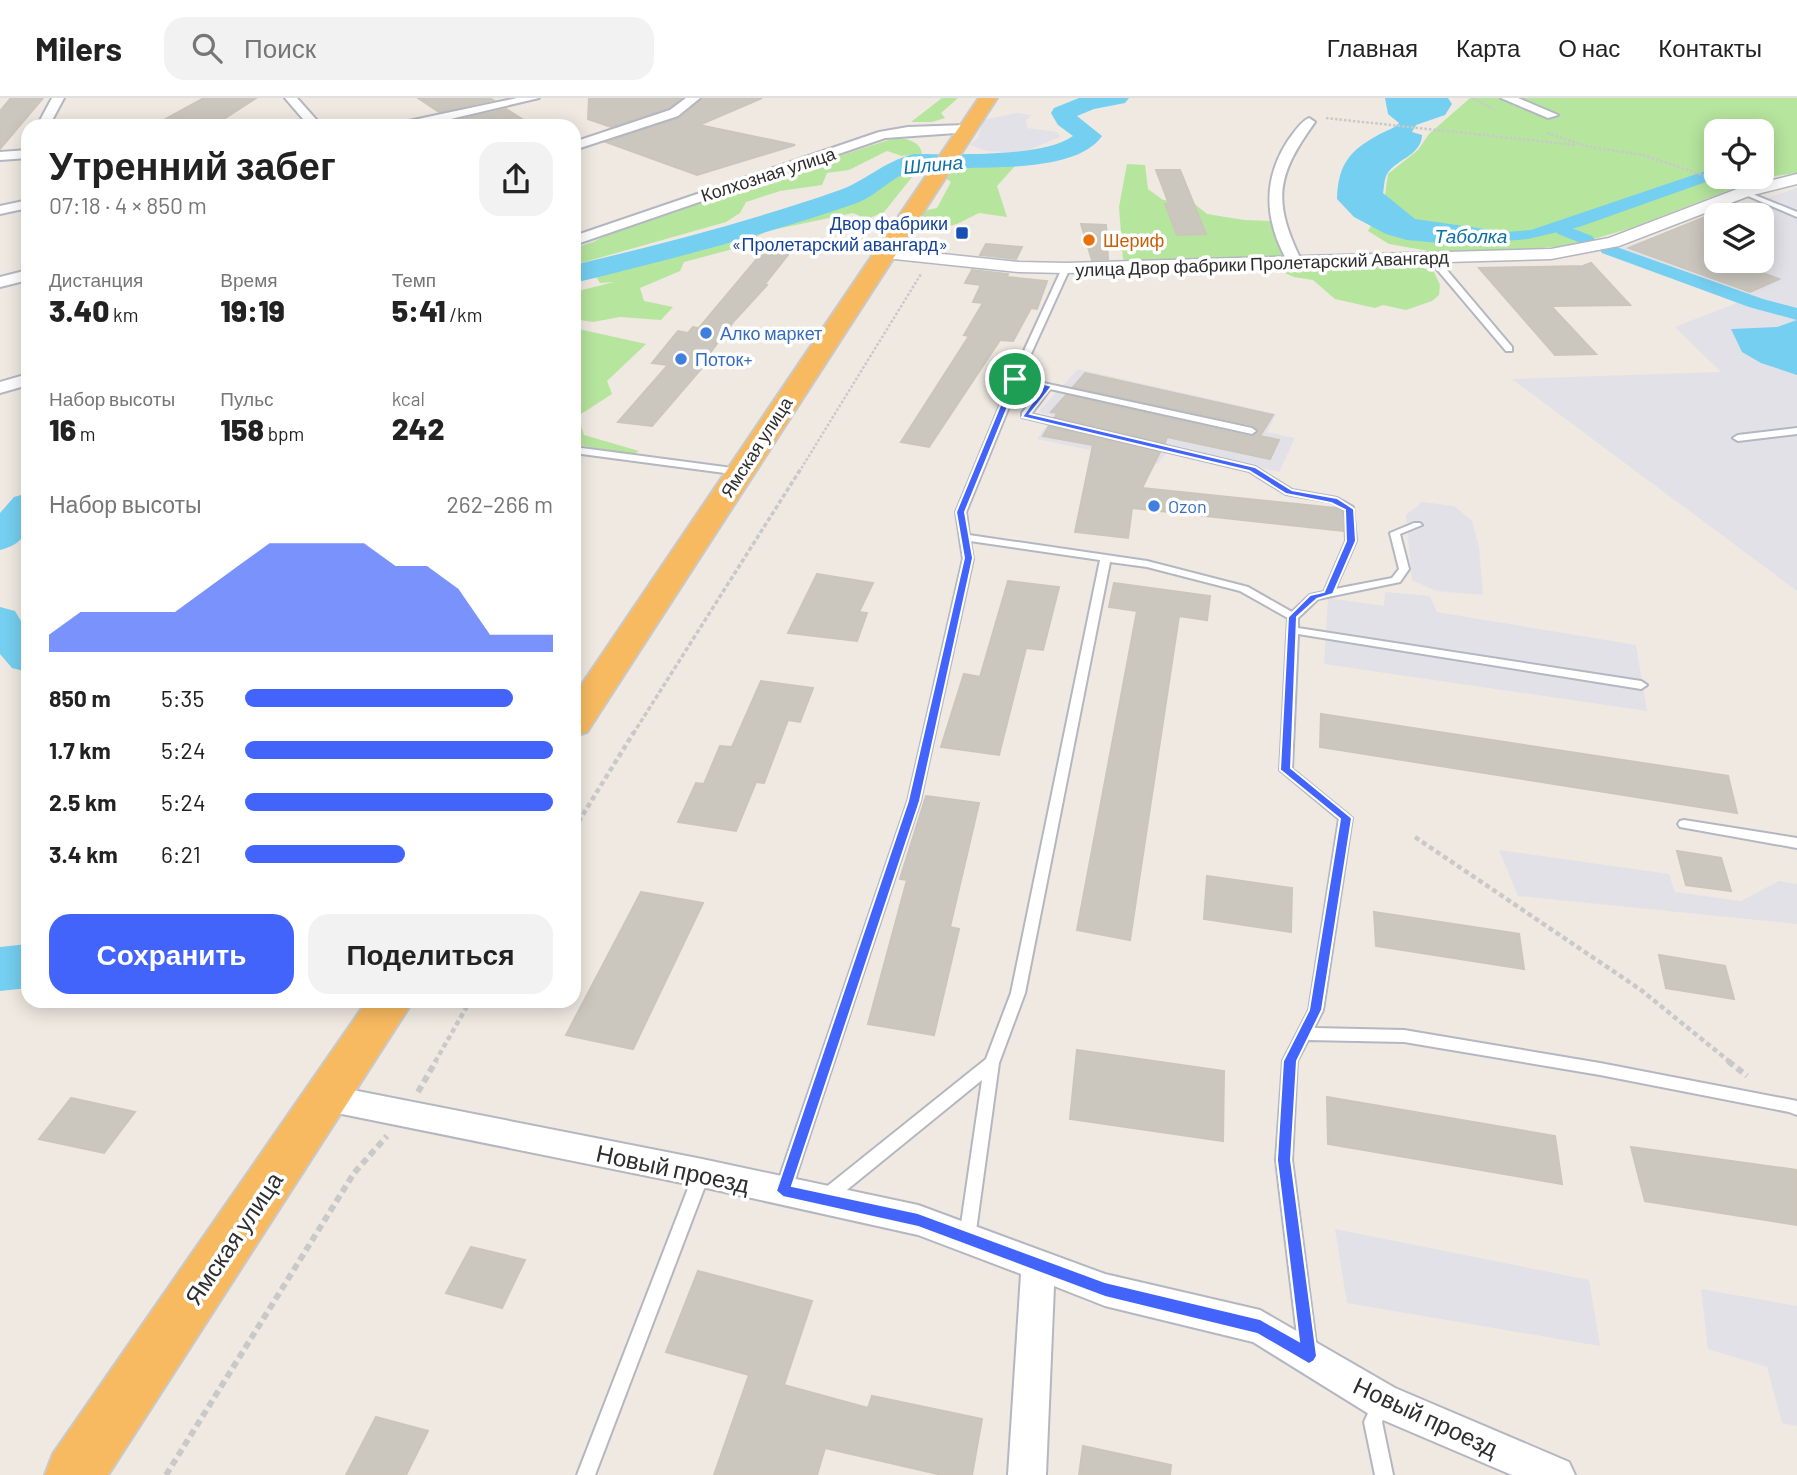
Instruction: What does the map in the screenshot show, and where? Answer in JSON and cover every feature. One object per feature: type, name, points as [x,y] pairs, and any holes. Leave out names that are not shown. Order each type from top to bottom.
[{"type":"highway","name":"Ямская улица","points":[[581,710],[988,98]]},
{"type":"highway","name":"Ямская улица","points":[[74,1475],[386,1008]]},
{"type":"street","points":[[47,119],[58,98]]},
{"type":"street","points":[[290,98],[310,119]]},
{"type":"street","points":[[436,119],[533,98]]},
{"type":"street","points":[[581,144],[674,113],[694,98]]},
{"type":"street","points":[[1507,98],[1552,115]]},
{"type":"street","points":[[1295,262],[1274,213],[1274,192],[1283,160],[1309,122]]},
{"type":"street","name":"Колхозная улица","points":[[581,239],[883,135],[908,131],[966,129]]},
{"type":"street","points":[[0,156],[21,154]]},
{"type":"street","name":"улица Двор фабрики Пролетарский Авангард","points":[[885,253],[1019,267],[1066,268],[1551,254],[1613,242],[1743,192],[1797,179]]},
{"type":"street","points":[[0,210],[21,206]]},
{"type":"street","points":[[0,282],[21,277]]},
{"type":"street","points":[[0,388],[21,381]]},
{"type":"street","name":"Новый проезд","points":[[327,1098],[702,1173],[918,1220],[1105,1290],[1260,1327],[1382,1401],[1556,1475]]},
{"type":"street","points":[[1027,1475],[1038,1265]]},
{"type":"lane","points":[[1743,192],[1797,215]]},
{"type":"lane","points":[[1432,258],[1509,349]]},
{"type":"lane","points":[[783,1191],[914,801],[968,558],[961,512],[1015,379],[1066,268]]},
{"type":"lane","points":[[1015,379],[1252,431]]},
{"type":"lane","points":[[1048,386],[1024,415],[1252,469],[1289,492],[1334,500],[1350,509],[1351,541],[1328,594]]},
{"type":"lane","points":[[1738,438],[1797,431]]},
{"type":"lane","points":[[581,451],[740,472]]},
{"type":"lane","points":[[1309,1356],[1284,1160],[1290,1061],[1316,1010],[1346,818],[1286,770],[1293,623],[1314,597],[1396,580],[1404,569],[1395,533],[1417,525]]},
{"type":"lane","points":[[966,537],[1147,564],[1244,589],[1293,623],[1641,685]]},
{"type":"lane","points":[[967,1238],[992,1063],[1018,993],[1106,558]]},
{"type":"lane","points":[[1684,824],[1797,843]]},
{"type":"lane","points":[[1303,1034],[1404,1036],[1600,1069],[1794,1107]]},
{"type":"lane","points":[[823,1199],[992,1063]]},
{"type":"lane","points":[[586,1475],[702,1173]]},
{"type":"lane","points":[[1382,1401],[1373,1422],[1384,1475]]},
{"type":"path","points":[[1472,98],[1498,112]]},
{"type":"path","points":[[1309,122],[1338,117],[1422,130],[1586,146],[1643,155],[1704,175]]},
{"type":"path","points":[[1544,132],[1586,146]]},
{"type":"path","points":[[581,818],[671,670],[775,513],[930,258]]},
{"type":"path","points":[[1415,837],[1641,990],[1727,1062],[1794,1107]]},
{"type":"path","points":[[166,1475],[354,1173],[407,1114],[466,1008]]},
{"type":"shaded area","points":[[1017,113],[1032,115],[1026,120],[1027,128],[1057,132],[1060,137],[1021,153],[987,151],[970,145],[978,138],[983,120]]},
{"type":"shaded area","points":[[1797,188],[1797,591],[1512,379],[1721,372],[1675,327],[1752,297],[1618,249],[1704,219],[1704,273],[1774,273],[1774,203],[1753,203]]},
{"type":"shaded area","points":[[1078,369],[1276,414],[1267,432],[1295,438],[1279,472],[1170,448],[1158,464],[1037,439],[1053,416],[1038,412]]},
{"type":"shaded area","points":[[1422,502],[1454,506],[1472,521],[1479,547],[1483,595],[1436,591],[1412,580],[1406,515]]},
{"type":"shaded area","points":[[1385,592],[1430,596],[1437,612],[1636,645],[1647,711],[1324,664],[1328,598],[1384,606]]},
{"type":"shaded area","points":[[1499,850],[1669,874],[1675,892],[1741,901],[1779,881],[1797,884],[1797,924],[1518,896]]},
{"type":"shaded area","points":[[1335,1229],[1589,1280],[1600,1346],[1347,1303]]},
{"type":"shaded area","points":[[1701,1289],[1797,1306],[1797,1426],[1782,1423],[1767,1367],[1708,1349]]},
{"type":"green space","points":[[942,98],[958,98],[941,113],[945,118],[932,122],[911,122]]},
{"type":"green space","points":[[1470,98],[1797,98],[1797,173],[1774,176],[1774,119],[1704,119],[1704,189],[1732,189],[1631,228],[1570,246],[1446,254],[1389,244],[1368,231],[1384,202],[1388,174],[1418,150],[1429,134]]},
{"type":"green space","points":[[895,138],[908,140],[921,149],[922,154],[902,156],[887,151],[849,170],[827,173],[822,185],[780,191],[746,202],[740,213],[726,222],[581,263],[581,246],[633,222]]},
{"type":"green space","points":[[975,162],[1015,166],[997,186],[1007,217],[979,213],[957,224],[934,230],[914,228],[923,211],[937,208],[951,182],[943,176],[952,164]]},
{"type":"green space","points":[[1127,164],[1145,165],[1148,189],[1163,200],[1191,201],[1207,214],[1271,221],[1287,258],[1128,262],[1123,259],[1119,207]]},
{"type":"green space","points":[[921,166],[884,212],[867,219],[853,213],[767,231],[733,249],[684,262],[680,271],[640,288],[644,301],[673,307],[661,320],[620,317],[593,322],[581,320],[581,290],[614,282],[600,283],[595,275],[711,243],[872,192],[899,167]]},
{"type":"green space","points":[[1409,263],[1434,272],[1440,285],[1439,295],[1432,301],[1406,310],[1383,305],[1375,308],[1335,299],[1313,280],[1282,272],[1295,265]]},
{"type":"green space","points":[[581,330],[646,344],[607,381],[612,394],[581,414]]},
{"type":"green space","points":[[581,426],[584,435],[639,451],[633,455],[581,445]]},
{"type":"water","name":"Таболка","points":[[1385,98],[1448,98],[1452,104],[1445,115],[1416,125],[1412,132],[1422,135],[1417,148],[1390,170],[1385,178],[1383,193],[1415,219],[1506,232],[1531,230],[1704,171],[1704,183],[1579,227],[1528,239],[1480,243],[1407,240],[1386,234],[1354,217],[1337,199],[1343,167],[1353,152],[1399,123],[1388,114]]},
{"type":"water","points":[[1797,320],[1797,375],[1761,363],[1742,352],[1731,329],[1777,327]]},
{"type":"building","points":[[11,98],[43,98],[25,119],[21,119],[21,124],[0,149],[0,111]]},
{"type":"building","points":[[204,98],[256,98],[224,119],[166,119]]},
{"type":"building","points":[[418,98],[489,98],[493,100],[439,112]]},
{"type":"building","points":[[589,98],[682,98],[669,108],[611,127],[588,119]]},
{"type":"building","points":[[703,98],[762,98],[699,125],[795,145],[697,175],[606,142],[679,118]]},
{"type":"building","points":[[506,109],[522,119],[463,119]]},
{"type":"building","points":[[1156,170],[1180,170],[1206,234],[1177,235]]},
{"type":"building","points":[[1704,217],[1704,273],[1762,273],[1779,279],[1750,292],[1629,248]]},
{"type":"building","points":[[1081,224],[1106,225],[1108,259],[1092,260]]},
{"type":"building","points":[[986,244],[1022,247],[1016,259],[980,255]]},
{"type":"building","points":[[766,248],[791,251],[765,284],[767,285],[734,321],[698,369],[701,369],[652,426],[618,422],[668,365],[652,363],[678,331],[688,333],[693,327],[699,328]]},
{"type":"building","points":[[1591,263],[1630,305],[1551,306],[1596,354],[1555,355],[1479,268],[1583,266]]},
{"type":"building","points":[[972,270],[1047,281],[1037,309],[1031,308],[1013,341],[1000,340],[929,447],[901,442],[969,336],[964,335],[983,303],[973,302],[981,285],[965,283]]},
{"type":"building","points":[[1085,373],[1273,415],[1260,436],[1279,440],[1270,459],[1167,437],[1165,443],[1055,417],[1057,413],[1051,412],[1066,395],[1251,437],[1259,431],[1253,425],[1073,387]]},
{"type":"building","points":[[1049,426],[1160,452],[1142,488],[1336,508],[1342,511],[1343,531],[1132,508],[1128,538],[1075,532],[1093,445],[1043,436]]},
{"type":"building","points":[[817,574],[873,583],[859,612],[867,613],[857,641],[788,633]]},
{"type":"building","points":[[1008,581],[1059,587],[1043,650],[1026,648],[999,755],[941,747],[964,674],[980,677]]},
{"type":"building","points":[[1114,583],[1210,596],[1207,620],[1179,616],[1130,940],[1077,930],[1137,611],[1109,607]]},
{"type":"building","points":[[761,681],[813,688],[800,722],[788,720],[764,783],[756,782],[736,831],[678,822],[696,783],[704,784],[720,746],[732,747]]},
{"type":"building","points":[[1321,714],[1728,776],[1737,813],[1320,747]]},
{"type":"building","points":[[926,796],[979,803],[950,927],[959,929],[934,1035],[868,1024],[907,880],[900,879]]},
{"type":"building","points":[[1677,851],[1721,858],[1731,891],[1686,885]]},
{"type":"building","points":[[1207,876],[1292,888],[1291,932],[1204,919]]},
{"type":"building","points":[[641,892],[703,903],[633,1049],[566,1035]]},
{"type":"building","points":[[1374,912],[1519,934],[1524,969],[1376,946]]},
{"type":"building","points":[[1659,955],[1725,966],[1734,999],[1666,988]]},
{"type":"building","points":[[1077,1050],[1224,1071],[1223,1141],[1070,1119]]},
{"type":"building","points":[[1327,1097],[1555,1136],[1562,1184],[1328,1144]]},
{"type":"building","points":[[71,1098],[135,1112],[104,1153],[39,1139]]},
{"type":"building","points":[[1631,1147],[1797,1170],[1797,1225],[1645,1201]]},
{"type":"building","points":[[471,1247],[525,1260],[502,1308],[446,1293]]},
{"type":"building","points":[[698,1271],[812,1301],[784,1385],[868,1408],[872,1396],[982,1419],[972,1475],[942,1475],[825,1448],[817,1475],[714,1475],[749,1375],[666,1352]]},
{"type":"building","points":[[376,1417],[428,1431],[406,1475],[346,1475]]},
{"type":"building","points":[[1083,1446],[1171,1465],[1170,1475],[1079,1475]]},
{"type":"waterway","name":"Шлина","points":[[581,272],[670,251],[850,196],[905,164],[1007,159],[1058,152],[1077,145],[1089,136],[1067,120],[1063,113],[1088,103],[1117,98]]},
{"type":"waterway","points":[[1564,230],[1586,240]]},
{"type":"waterway","points":[[1608,249],[1756,303],[1797,314]]},
{"type":"waterway","name":"Шлина","points":[[0,538],[21,513]]},
{"type":"waterway","name":"Шлина","points":[[0,620],[5,634],[21,651]]},
{"type":"waterway","name":"Шлина","points":[[0,969],[21,967]]},
{"type":"place","name":"Двор фабрики «Пролетарский авангард»","points":[[962,233]]},
{"type":"place","name":"Шериф","points":[[1089,240]]},
{"type":"place","name":"Алко маркет","points":[[706,333]]},
{"type":"place","name":"Поток+","points":[[681,359]]},
{"type":"place","name":"Ozon","points":[[1154,506]]},
{"type":"route","points":[[1015,379],[1048,386],[1024,415],[1252,469],[1289,492],[1334,500],[1350,509],[1351,541],[1328,594],[1314,597],[1293,617],[1286,770],[1346,818],[1316,1010],[1290,1061],[1284,1160],[1309,1356],[1260,1327],[1105,1290],[918,1220],[783,1191],[914,801],[968,558],[961,512],[1015,379]]}]
